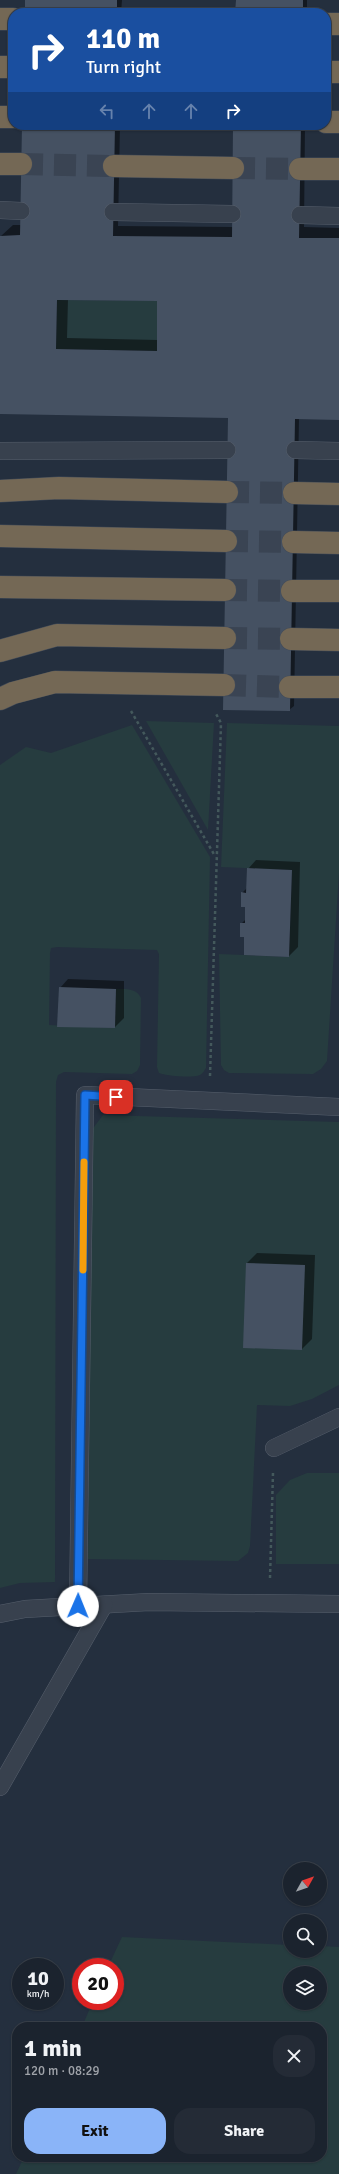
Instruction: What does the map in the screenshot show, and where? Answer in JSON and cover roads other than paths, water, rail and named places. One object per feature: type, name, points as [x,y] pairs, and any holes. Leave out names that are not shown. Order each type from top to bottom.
[{"type":"highway","points":[[0,164],[21,164]]},
{"type":"highway","points":[[114,166],[233,168]]},
{"type":"highway","points":[[300,169],[339,169]]},
{"type":"highway","points":[[0,491],[59,488],[227,492]]},
{"type":"highway","points":[[294,493],[339,494]]},
{"type":"highway","points":[[0,536],[226,541]]},
{"type":"highway","points":[[293,542],[339,543]]},
{"type":"highway","points":[[0,587],[225,590]]},
{"type":"highway","points":[[292,591],[339,591]]},
{"type":"highway","points":[[0,651],[56,635],[225,638]]},
{"type":"highway","points":[[291,639],[339,640]]},
{"type":"highway","points":[[0,699],[13,693],[55,682],[224,685]]},
{"type":"highway","points":[[290,687],[339,688]]},
{"type":"lane","points":[[0,210],[21,211]]},
{"type":"lane","points":[[113,212],[232,214]]},
{"type":"lane","points":[[300,215],[339,216]]},
{"type":"lane","points":[[0,451],[228,450]]},
{"type":"lane","points":[[295,450],[339,451]]},
{"type":"lane","points":[[78,1606],[85,1095],[339,1107]]},
{"type":"lane","points":[[274,1448],[339,1417]]},
{"type":"lane","points":[[0,1614],[25,1609],[149,1602],[339,1604]]},
{"type":"lane","points":[[0,1787],[104,1605]]},
{"type":"tunnel","points":[[21,164],[114,166]]},
{"type":"tunnel","points":[[233,168],[300,169]]},
{"type":"tunnel","points":[[227,492],[294,493]]},
{"type":"tunnel","points":[[226,541],[293,542]]},
{"type":"tunnel","points":[[225,590],[292,591]]},
{"type":"tunnel","points":[[225,638],[291,639]]},
{"type":"tunnel","points":[[224,685],[290,687]]}]
